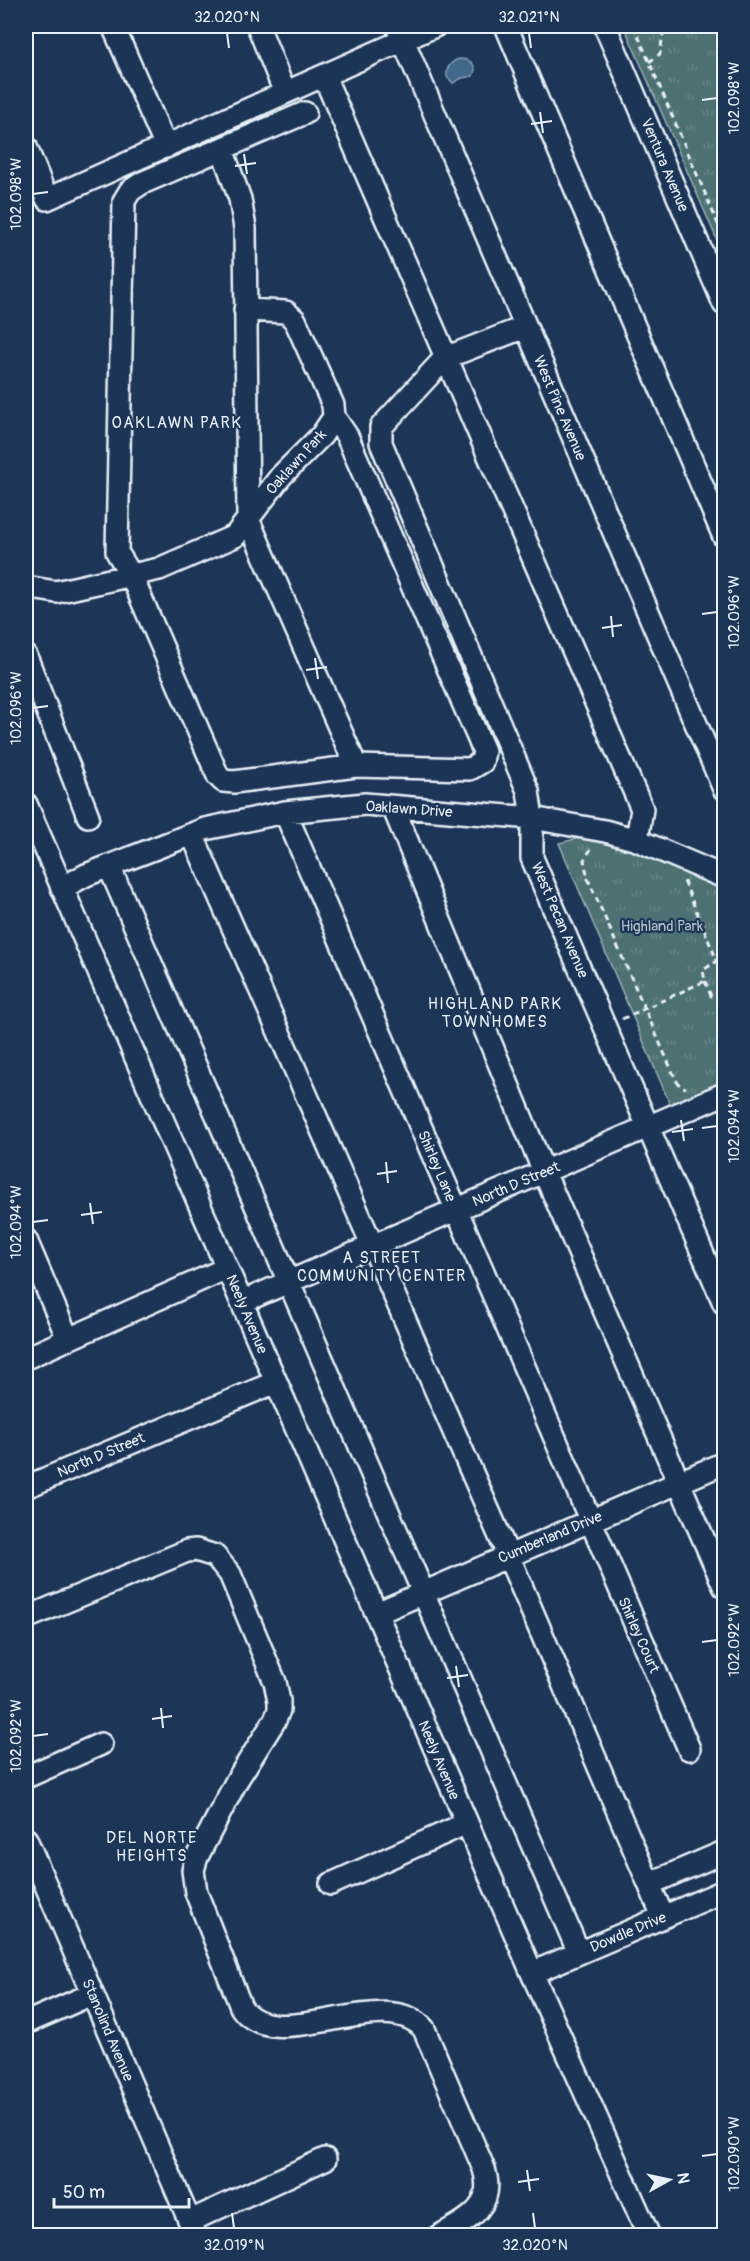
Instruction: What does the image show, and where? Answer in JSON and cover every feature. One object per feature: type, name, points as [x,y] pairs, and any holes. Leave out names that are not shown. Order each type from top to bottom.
[{"type":"street","points":[[113,26],[166,147]]},
{"type":"street","points":[[258,26],[285,93]]},
{"type":"street","points":[[26,147],[48,199],[324,76],[400,33],[435,26]]},
{"type":"street","points":[[506,26],[724,537]]},
{"type":"street","name":"Ventura Avenue","points":[[605,26],[724,304]]},
{"type":"street","name":"West Pine Avenue","points":[[400,33],[724,789]]},
{"type":"street","points":[[324,76],[642,809],[637,840]]},
{"type":"street","points":[[305,113],[142,183],[130,191],[124,201],[117,552],[131,575],[218,776],[223,781],[234,782],[356,766],[470,769],[482,762],[484,751],[348,436],[334,417]]},
{"type":"street","name":"Oaklawn Park","points":[[222,149],[240,199],[245,228],[248,519],[356,766]]},
{"type":"street","name":"Oaklawn Park","points":[[26,587],[56,592],[159,569],[235,536],[281,476],[322,435],[334,417],[333,405],[295,320],[286,312],[245,310]]},
{"type":"street","points":[[445,358],[525,327]]},
{"type":"street","name":"West Pecan Avenue","points":[[445,358],[381,428],[381,443],[528,791],[532,818],[532,858],[724,1303]]},
{"type":"street","points":[[26,656],[88,816]]},
{"type":"street","name":"Neely Avenue","points":[[26,804],[532,1973],[649,2235]]},
{"type":"street","name":"Oaklawn Drive","points":[[62,888],[86,875],[205,829],[285,812],[365,804],[532,818],[605,831],[637,840],[724,877]]},
{"type":"street","points":[[393,807],[544,1172],[681,1481],[724,1586]]},
{"type":"street","name":"Shirley Lane","points":[[285,812],[589,1520]]},
{"type":"street","points":[[192,834],[508,1555],[663,1917]]},
{"type":"street","points":[[109,866],[579,1953]]},
{"type":"street","name":"North D Street","points":[[242,1302],[724,1094]]},
{"type":"street","points":[[26,1240],[68,1339]]},
{"type":"street","points":[[26,1358],[227,1268]]},
{"type":"street","name":"North D Street","points":[[26,1487],[276,1382]]},
{"type":"street","name":"Cumberland Drive","points":[[376,1613],[724,1463]]},
{"type":"street","name":"Shirley Court","points":[[589,1520],[689,1749]]},
{"type":"street","points":[[26,1618],[186,1551],[196,1550],[215,1556],[230,1574],[276,1682],[279,1710],[237,1780],[197,1857],[192,1870],[196,1892],[241,2007],[251,2019],[271,2025],[397,2014],[411,2018],[424,2029],[488,2183],[485,2199],[476,2212],[439,2235]]},
{"type":"street","points":[[26,1777],[101,1744]]},
{"type":"street","points":[[331,1884],[467,1823]]},
{"type":"street","name":"Stanolind Avenue","points":[[26,1839],[193,2228],[325,2159]]},
{"type":"street","points":[[649,1884],[724,1852]]},
{"type":"street","name":"Dowdle Drive","points":[[532,1973],[724,1891]]},
{"type":"street","points":[[26,2023],[93,1994]]},
{"type":"path","points":[[633,26],[724,238]]},
{"type":"path","points":[[649,62],[660,54],[664,26]]},
{"type":"path","points":[[586,854],[584,865],[588,879],[676,1080],[683,1088],[694,1088]]},
{"type":"path","points":[[683,859],[680,873],[717,961]]},
{"type":"path","points":[[724,958],[703,970],[711,996],[724,994]]},
{"type":"path","points":[[606,1027],[705,981]]},
{"type":"green space","points":[[624,26],[724,26],[724,256]]},
{"type":"green space","name":"Highland Park","points":[[605,832],[724,885],[724,1094],[675,1116],[559,843]]},
{"type":"water","points":[[459,59],[472,63],[475,72],[473,76],[453,83],[447,77],[447,71],[453,62]]},
{"type":"district","name":"OAKLAWN PARK","points":[[177,422]]},
{"type":"district","name":"HIGHLAND PARK TOWNHOMES","points":[[495,1012]]},
{"type":"district","name":"A STREET COMMUNITY CENTER","points":[[382,1266]]},
{"type":"district","name":"DEL NORTE HEIGHTS","points":[[152,1846]]}]
